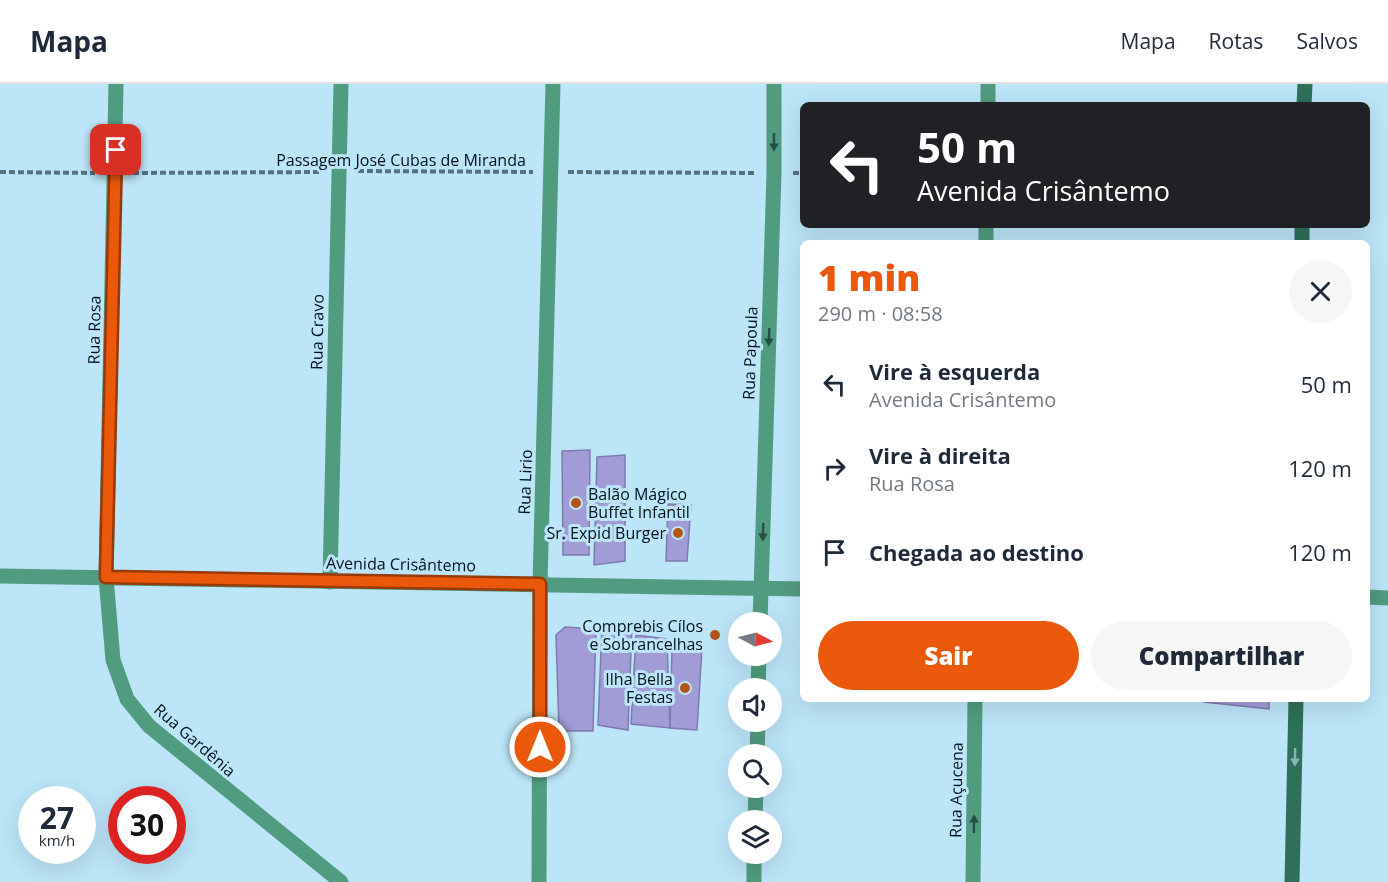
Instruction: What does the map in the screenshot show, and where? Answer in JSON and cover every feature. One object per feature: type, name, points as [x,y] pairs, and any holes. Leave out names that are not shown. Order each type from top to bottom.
[{"type":"main road","points":[[1304,102],[1305,84]]},
{"type":"main road","points":[[1292,882],[1296,702]]},
{"type":"street","name":"Rua Rosa","points":[[106,577],[116,173],[116,84]]},
{"type":"street","name":"Rua Cravo","points":[[330,582],[341,84]]},
{"type":"street","name":"Rua Lirio","points":[[539,882],[540,584],[553,172],[553,84]]},
{"type":"street","name":"Rua Papoula","points":[[760,612],[774,173],[774,84]]},
{"type":"street","points":[[988,84],[988,102]]},
{"type":"street","name":"Avenida Crisântemo","points":[[0,576],[800,589]]},
{"type":"street","name":"Rua Gardênia","points":[[106,577],[113,660],[127,699],[149,726],[187,759],[341,882]]},
{"type":"street","points":[[1370,597],[1388,598]]},
{"type":"street","name":"Rua Açucena","points":[[973,882],[975,702]]},
{"type":"street","points":[[753,882],[754,864]]},
{"type":"path","name":"Passagem José Cubas de Miranda","points":[[0,172],[800,173]]},
{"type":"building","name":"Balão Mágico Buffet Infantil","points":[[590,450],[589,555],[563,555],[562,451]]},
{"type":"building","points":[[625,455],[625,561],[594,565],[597,457]]},
{"type":"building","name":"Sr. Expid Burger","points":[[668,504],[691,505],[687,561],[666,561]]},
{"type":"building","points":[[632,625],[628,730],[598,725],[602,627]]},
{"type":"building","points":[[565,627],[596,629],[593,731],[559,731],[556,635]]},
{"type":"building","points":[[636,635],[667,639],[670,728],[631,724]]},
{"type":"building","name":"Ilha Bella Festas","points":[[702,647],[697,730],[670,728],[672,648]]},
{"type":"building","points":[[1204,702],[1269,702],[1269,709]]},
{"type":"place","name":"Balão Mágico Buffet Infantil","points":[[576,503]]},
{"type":"place","name":"Sr. Expid Burger","points":[[678,533]]},
{"type":"place","name":"Comprebis Cílos e Sobrancelhas","points":[[715,635]]},
{"type":"place","name":"Ilha Bella Festas","points":[[685,688]]},
{"type":"route","points":[[116,150],[106,577],[540,584],[540,747]]}]
